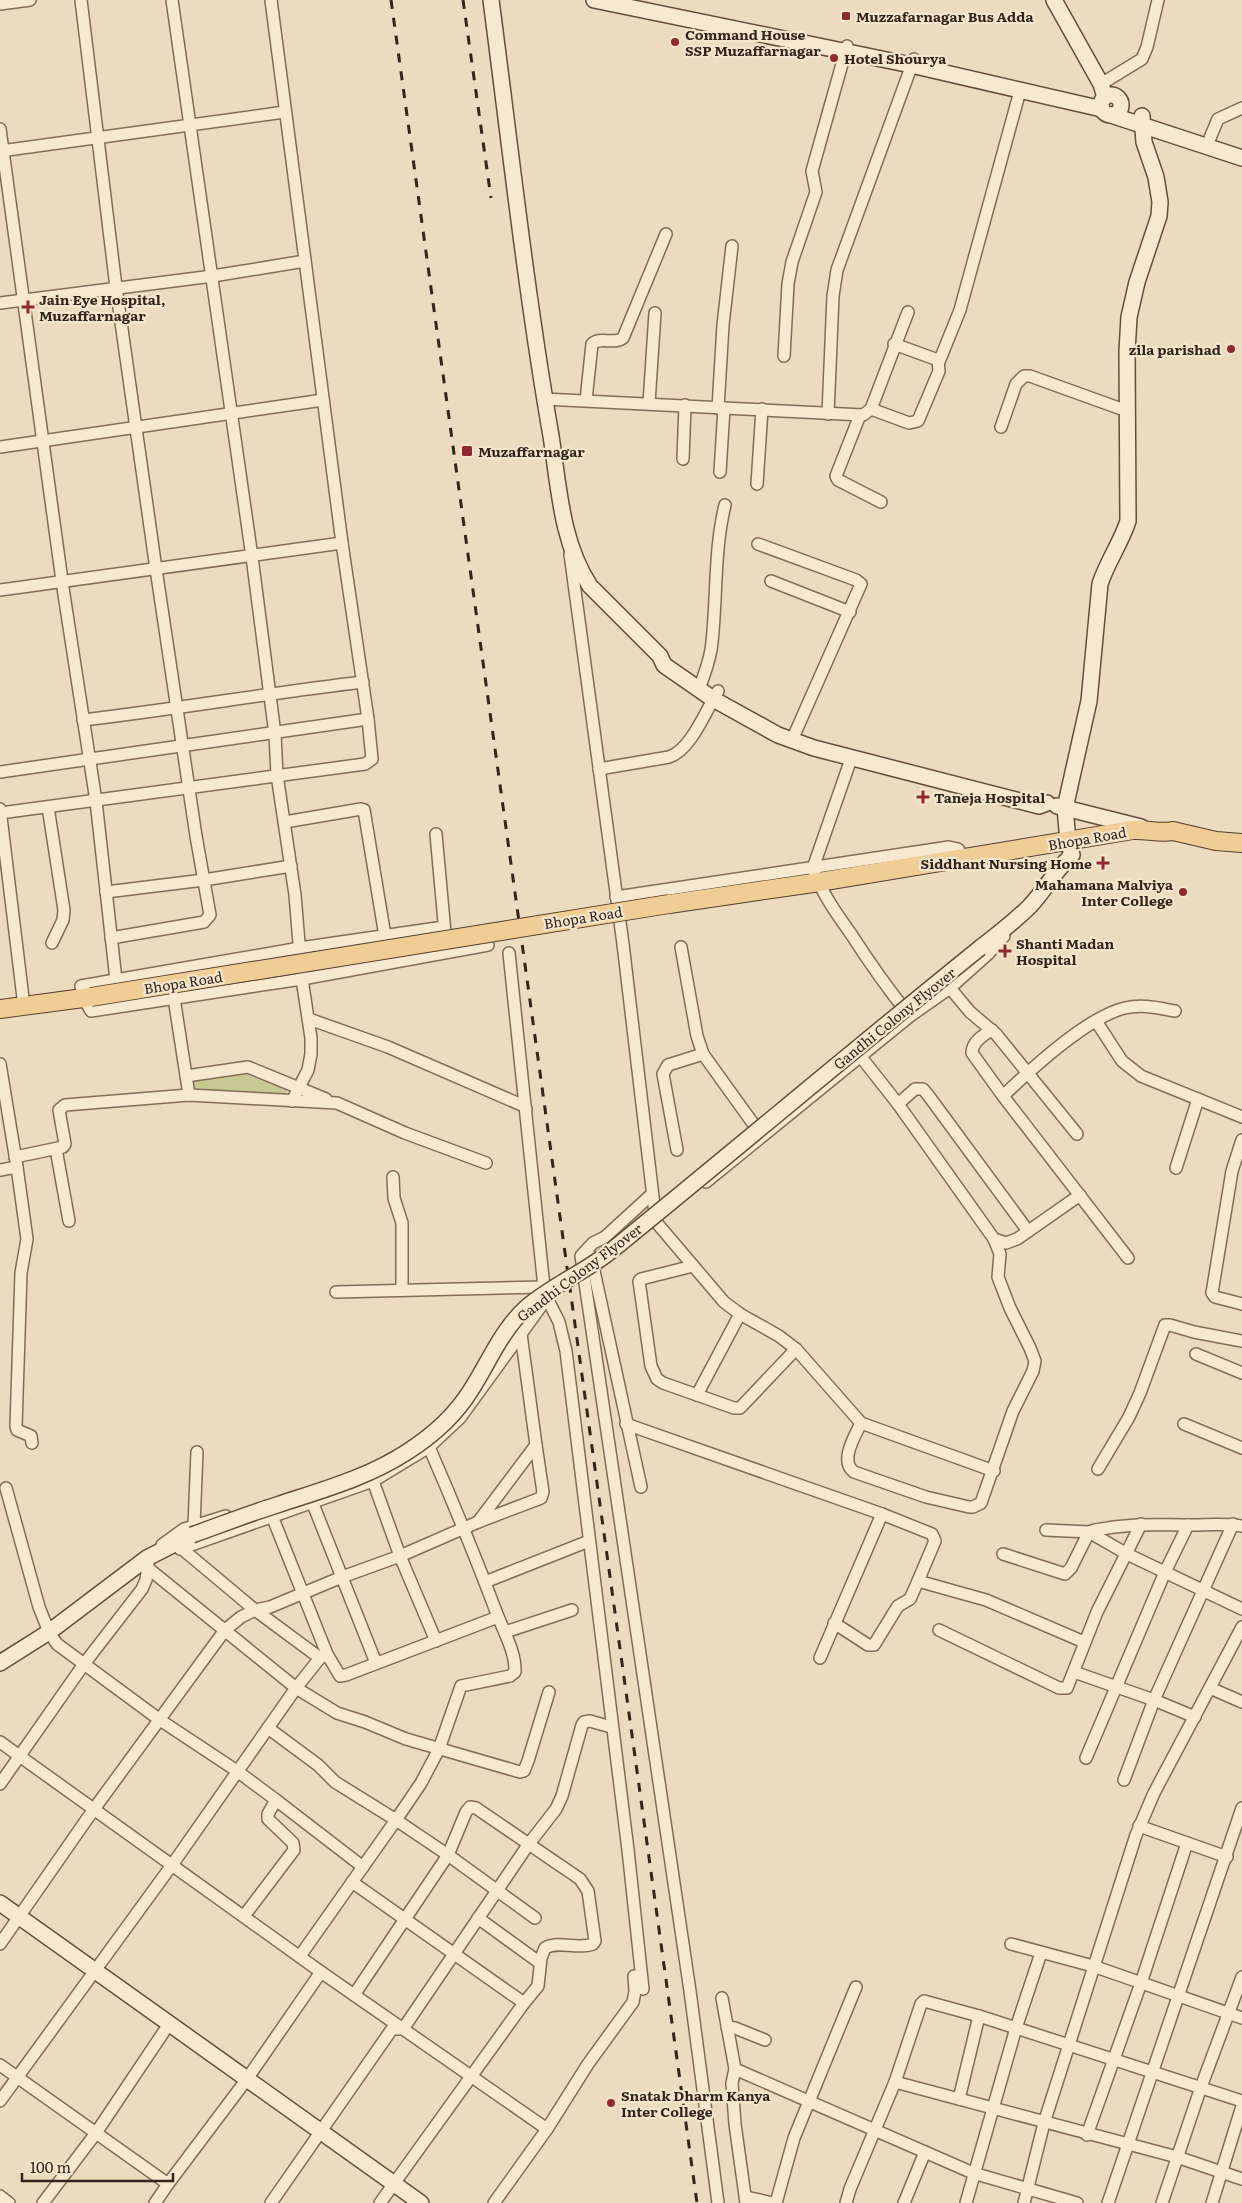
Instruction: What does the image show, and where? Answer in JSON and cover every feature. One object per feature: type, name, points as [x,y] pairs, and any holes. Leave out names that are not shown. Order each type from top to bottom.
[{"type":"main road","name":"Bhopa Road","points":[[0,1009],[88,998],[668,904],[815,875],[1070,848],[1109,833],[1146,829],[1166,832],[1173,831],[1242,846]]},
{"type":"street","points":[[0,4],[30,0]]},
{"type":"street","points":[[81,0],[116,287],[156,569],[210,915],[207,921],[111,938]]},
{"type":"street","points":[[172,0],[252,557],[275,734],[277,774],[291,866],[302,979],[309,1019],[310,1063],[299,1090],[292,1101]]},
{"type":"street","points":[[0,813],[189,789],[277,774],[368,763],[373,756],[342,543],[271,0]]},
{"type":"street","points":[[491,0],[544,399],[568,540],[599,769],[656,1222],[724,1302],[740,1314],[779,1336],[796,1349],[861,1423],[994,1471]]},
{"type":"street","points":[[594,0],[847,48]]},
{"type":"street","points":[[636,0],[913,62],[1108,98],[1142,120],[1242,158]]},
{"type":"street","points":[[1108,98],[1142,59],[1147,47],[1158,0]]},
{"type":"street","points":[[1062,3],[1108,98]]},
{"type":"street","points":[[784,356],[788,284],[792,262],[816,192],[812,171],[847,48]]},
{"type":"street","points":[[913,62],[1020,91],[1108,98]]},
{"type":"street","points":[[828,414],[833,296],[837,270],[913,62]]},
{"type":"street","points":[[870,409],[909,423],[918,421],[939,370],[939,362],[960,310],[1020,91]]},
{"type":"street","points":[[1210,138],[1218,119],[1242,108]]},
{"type":"street","points":[[2,151],[285,112]]},
{"type":"street","points":[[1142,120],[1210,138],[1242,149]]},
{"type":"street","points":[[1070,848],[1065,808],[1089,701],[1100,584],[1105,568],[1124,534],[1128,521],[1127,411],[1129,316],[1137,282],[1159,216],[1160,202],[1156,178],[1144,142],[1142,120]]},
{"type":"street","points":[[0,129],[62,583],[96,801],[116,980]]},
{"type":"street","points":[[586,400],[592,344],[597,340],[618,341],[623,338],[666,234]]},
{"type":"street","points":[[720,472],[722,325],[732,246]]},
{"type":"street","points":[[0,303],[213,276],[304,261]]},
{"type":"street","points":[[544,399],[860,415],[870,409],[908,312]]},
{"type":"street","points":[[649,403],[655,313]]},
{"type":"street","points":[[894,344],[939,362]]},
{"type":"street","points":[[1001,427],[1016,384],[1024,376],[1030,376],[1127,411]]},
{"type":"street","points":[[0,447],[324,400]]},
{"type":"street","points":[[683,459],[685,405]]},
{"type":"street","points":[[757,484],[762,409]]},
{"type":"street","points":[[860,415],[836,476],[838,480],[880,502]]},
{"type":"street","points":[[701,685],[708,665],[712,642],[719,535],[725,505]]},
{"type":"street","points":[[568,540],[581,572],[590,586],[660,656],[670,658],[701,685],[716,695],[782,727],[814,748],[1039,806],[1047,803]]},
{"type":"street","points":[[0,590],[252,557],[342,543]]},
{"type":"street","points":[[758,544],[860,582],[860,587],[850,612],[794,736]]},
{"type":"street","points":[[770,581],[850,612]]},
{"type":"street","points":[[84,720],[178,708],[270,693],[363,682]]},
{"type":"street","points":[[599,769],[669,757],[678,752],[689,740],[716,695]]},
{"type":"street","points":[[0,772],[183,745],[275,734],[368,719]]},
{"type":"street","points":[[794,736],[1043,798],[1047,803],[1146,829]]},
{"type":"street","points":[[851,759],[815,875],[884,983],[910,1016]]},
{"type":"street","points":[[48,807],[64,910],[63,920],[52,943]]},
{"type":"street","points":[[0,809],[24,1006]]},
{"type":"street","points":[[285,822],[360,809],[364,810],[385,936]]},
{"type":"street","points":[[436,834],[446,952]]},
{"type":"street","name":"Gandhi Colony Flyover","points":[[193,1530],[374,1472],[428,1437],[456,1411],[471,1391],[512,1322],[528,1306],[608,1253],[980,948],[1029,906],[1044,889],[1070,848]]},
{"type":"street","points":[[106,892],[204,880],[291,866]]},
{"type":"street","points":[[616,897],[815,875]]},
{"type":"street","points":[[594,1271],[764,1137],[910,1016],[950,988],[988,954],[1029,906]]},
{"type":"street","points":[[444,927],[300,948],[81,986],[88,998],[90,1011],[302,979],[488,945]]},
{"type":"street","points":[[681,947],[697,1036],[703,1054],[764,1137]]},
{"type":"street","points":[[509,953],[546,1293],[559,1322],[566,1351],[611,1727],[629,1860],[643,1989]]},
{"type":"street","points":[[950,988],[967,1009],[992,1030],[1077,1134]]},
{"type":"street","points":[[174,998],[189,1095]]},
{"type":"street","points":[[1003,1096],[1027,1073],[1096,1021],[1115,1011],[1127,1008],[1153,1007],[1175,1011]]},
{"type":"street","points":[[309,1019],[388,1047],[524,1106],[526,1109]]},
{"type":"street","points":[[1096,1021],[1122,1061],[1141,1076],[1242,1117]]},
{"type":"street","points":[[992,1030],[978,1040],[972,1051],[1003,1096],[1128,1258]]},
{"type":"street","points":[[677,1150],[663,1074],[664,1068],[703,1054]]},
{"type":"street","points":[[861,1057],[898,1104],[994,1239],[1000,1254],[998,1277],[1010,1308],[1035,1361],[1033,1371],[1013,1411],[984,1498],[974,1507],[926,1497],[849,1469],[847,1463],[848,1454],[861,1423]]},
{"type":"street","points":[[0,1064],[27,1239],[21,1273],[16,1426],[18,1430],[30,1436],[32,1443]]},
{"type":"street","points":[[186,1076],[248,1066],[299,1090],[337,1103],[405,1133],[486,1163]]},
{"type":"street","points":[[898,1104],[915,1090],[923,1089],[1028,1232]]},
{"type":"street","points":[[0,1170],[16,1162],[63,1147],[65,1144],[59,1114],[62,1106],[189,1095],[337,1103]]},
{"type":"street","points":[[1176,1168],[1198,1099]]},
{"type":"street","points":[[1242,1140],[1232,1171],[1212,1290],[1212,1296],[1242,1304]]},
{"type":"street","points":[[56,1149],[69,1221]]},
{"type":"street","points":[[393,1177],[394,1198],[402,1223],[402,1290]]},
{"type":"street","points":[[652,1194],[605,1237],[592,1243],[581,1256],[690,1991],[718,2203]]},
{"type":"street","points":[[994,1239],[1006,1243],[1011,1242],[1080,1196]]},
{"type":"street","points":[[592,1243],[594,1271],[641,1487]]},
{"type":"street","points":[[693,1266],[641,1279],[638,1285],[653,1372],[663,1383],[740,1408],[796,1349]]},
{"type":"street","points":[[336,1292],[402,1290],[546,1293]]},
{"type":"street","points":[[148,1564],[181,1548],[373,1482],[429,1447],[460,1418],[521,1334],[546,1293]]},
{"type":"street","points":[[697,1395],[740,1314]]},
{"type":"street","points":[[1098,1469],[1132,1410],[1165,1325],[1242,1341]]},
{"type":"street","points":[[0,1944],[94,1809],[224,1630],[241,1617],[255,1610],[270,1607],[541,1498],[544,1492],[521,1334]]},
{"type":"street","points":[[1196,1354],[1242,1373]]},
{"type":"street","points":[[626,1424],[882,1514],[932,1534],[935,1538],[934,1545],[910,1599],[898,1606],[874,1645],[868,1645],[834,1623]]},
{"type":"street","points":[[1184,1424],[1242,1448]]},
{"type":"street","points":[[478,1522],[536,1445]]},
{"type":"street","points":[[300,1956],[421,1782],[439,1749],[461,1686],[510,1676],[515,1672],[515,1664],[505,1632],[465,1529],[429,1447]]},
{"type":"street","points":[[193,1530],[197,1452]]},
{"type":"street","points":[[0,1663],[148,1564],[193,1530],[344,1479]]},
{"type":"street","points":[[373,1482],[400,1556],[436,1642]]},
{"type":"street","points":[[6,1488],[40,1607],[49,1632],[57,1644],[160,1720],[237,1771],[363,1867]]},
{"type":"street","points":[[312,1504],[376,1663]]},
{"type":"street","points":[[820,1658],[882,1514]]},
{"type":"street","points":[[272,1516],[324,1656]]},
{"type":"street","points":[[939,1630],[1059,1688],[1067,1688],[1084,1642],[1113,1578],[1141,1524]]},
{"type":"street","points":[[1046,1530],[1089,1532],[1141,1524],[1238,1525],[1154,1700],[1124,1780]]},
{"type":"street","points":[[1086,1758],[1115,1686],[1165,1572],[1188,1525]]},
{"type":"street","points":[[1089,1532],[1127,1554],[1242,1609]]},
{"type":"street","points":[[1003,1554],[1065,1574],[1072,1568],[1089,1532]]},
{"type":"street","points":[[485,1582],[589,1542]]},
{"type":"street","points":[[181,1548],[255,1610],[324,1656],[340,1676],[346,1676],[498,1617]]},
{"type":"street","points":[[148,1564],[224,1630],[296,1688],[337,1713],[439,1749],[524,1772],[549,1692]]},
{"type":"street","points":[[0,1784],[84,1664],[142,1589],[148,1564]]},
{"type":"street","points":[[918,1581],[986,1600],[1084,1642]]},
{"type":"street","points":[[505,1632],[572,1610]]},
{"type":"street","points":[[1024,2203],[1044,2123],[1139,1826],[1154,1793],[1242,1627]]},
{"type":"street","points":[[0,2101],[93,1970],[172,1865],[296,1688],[324,1656]]},
{"type":"street","points":[[1074,1672],[1154,1700],[1195,1717]]},
{"type":"street","points":[[1210,1688],[1242,1702]]},
{"type":"street","points":[[403,2029],[528,1845],[559,1803],[584,1722],[590,1721],[611,1727]]},
{"type":"street","points":[[268,1728],[318,1765],[335,1782],[448,1855],[535,1918]]},
{"type":"street","points":[[0,1742],[321,1972],[547,2129]]},
{"type":"street","points":[[244,1916],[294,1850],[289,1839],[268,1819],[268,1814],[276,1800]]},
{"type":"street","points":[[354,1995],[448,1855],[466,1812],[470,1807],[476,1808],[584,1883],[588,1891],[596,1935],[595,1941],[590,1946],[549,1946],[542,1952],[538,1986],[380,2203]]},
{"type":"street","points":[[1108,2203],[1126,2145],[1227,1857],[1242,1808]]},
{"type":"street","points":[[1139,1826],[1227,1857]]},
{"type":"street","points":[[1087,2134],[1141,1983],[1187,1843]]},
{"type":"street","points":[[352,1882],[524,2003]]},
{"type":"street","points":[[0,1903],[421,2203]]},
{"type":"street","points":[[478,1918],[540,1963]]},
{"type":"street","points":[[1011,1944],[1094,1966],[1242,2018]]},
{"type":"street","points":[[966,2203],[973,2173],[994,2109],[1016,2028],[1042,1952]]},
{"type":"street","points":[[494,2203],[547,2129],[588,2064],[633,2002],[635,1992],[632,1962]]},
{"type":"street","points":[[157,2202],[168,2184],[247,2079],[321,1972]]},
{"type":"street","points":[[1162,2203],[1201,2087],[1242,1977]]},
{"type":"street","points":[[722,1998],[735,2069],[732,2083],[735,2124],[746,2200],[774,2203],[794,2138],[856,1987]]},
{"type":"street","points":[[846,2203],[850,2189],[896,2082],[923,2002],[979,2016],[1201,2087],[1242,2102]]},
{"type":"street","points":[[959,2099],[979,2016]]},
{"type":"street","points":[[42,2203],[96,2133],[169,2024]]},
{"type":"street","points":[[727,2027],[765,2040]]},
{"type":"street","points":[[271,2203],[392,2029],[403,2029]]},
{"type":"street","points":[[0,2065],[168,2184]]},
{"type":"street","points":[[735,2069],[973,2173],[1078,2203]]},
{"type":"street","points":[[896,2082],[1177,2158],[1242,2179]]},
{"type":"street","points":[[1212,2203],[1242,2106]]},
{"type":"street","points":[[904,2203],[925,2152]]},
{"type":"street","points":[[0,2196],[9,2203]]},
{"type":"green space","points":[[239,1072],[287,1089],[286,1097],[194,1093],[193,1079]]},
{"type":"railway","points":[[391,0],[697,2203]]},
{"type":"railway","points":[[463,0],[491,198]]},
{"type":"place","name":"Muzzafarnagar Bus Adda","points":[[846,16]]},
{"type":"place","name":"Command House SSP Muzaffarnagar","points":[[675,42]]},
{"type":"place","name":"Hotel Shourya","points":[[834,58]]},
{"type":"place","name":"Jain Eye Hospital, Muzaffarnagar","points":[[28,307]]},
{"type":"place","name":"zila parishad","points":[[1231,349]]},
{"type":"place","name":"Muzaffarnagar","points":[[467,451]]},
{"type":"place","name":"Taneja Hospital","points":[[923,797]]},
{"type":"place","name":"Siddhant Nursing Home","points":[[1103,863]]},
{"type":"place","name":"Mahamana Malviya Inter College","points":[[1183,892]]},
{"type":"place","name":"Shanti Madan Hospital","points":[[1005,951]]},
{"type":"place","name":"Snatak Dharm Kanya Inter College","points":[[611,2103]]}]
